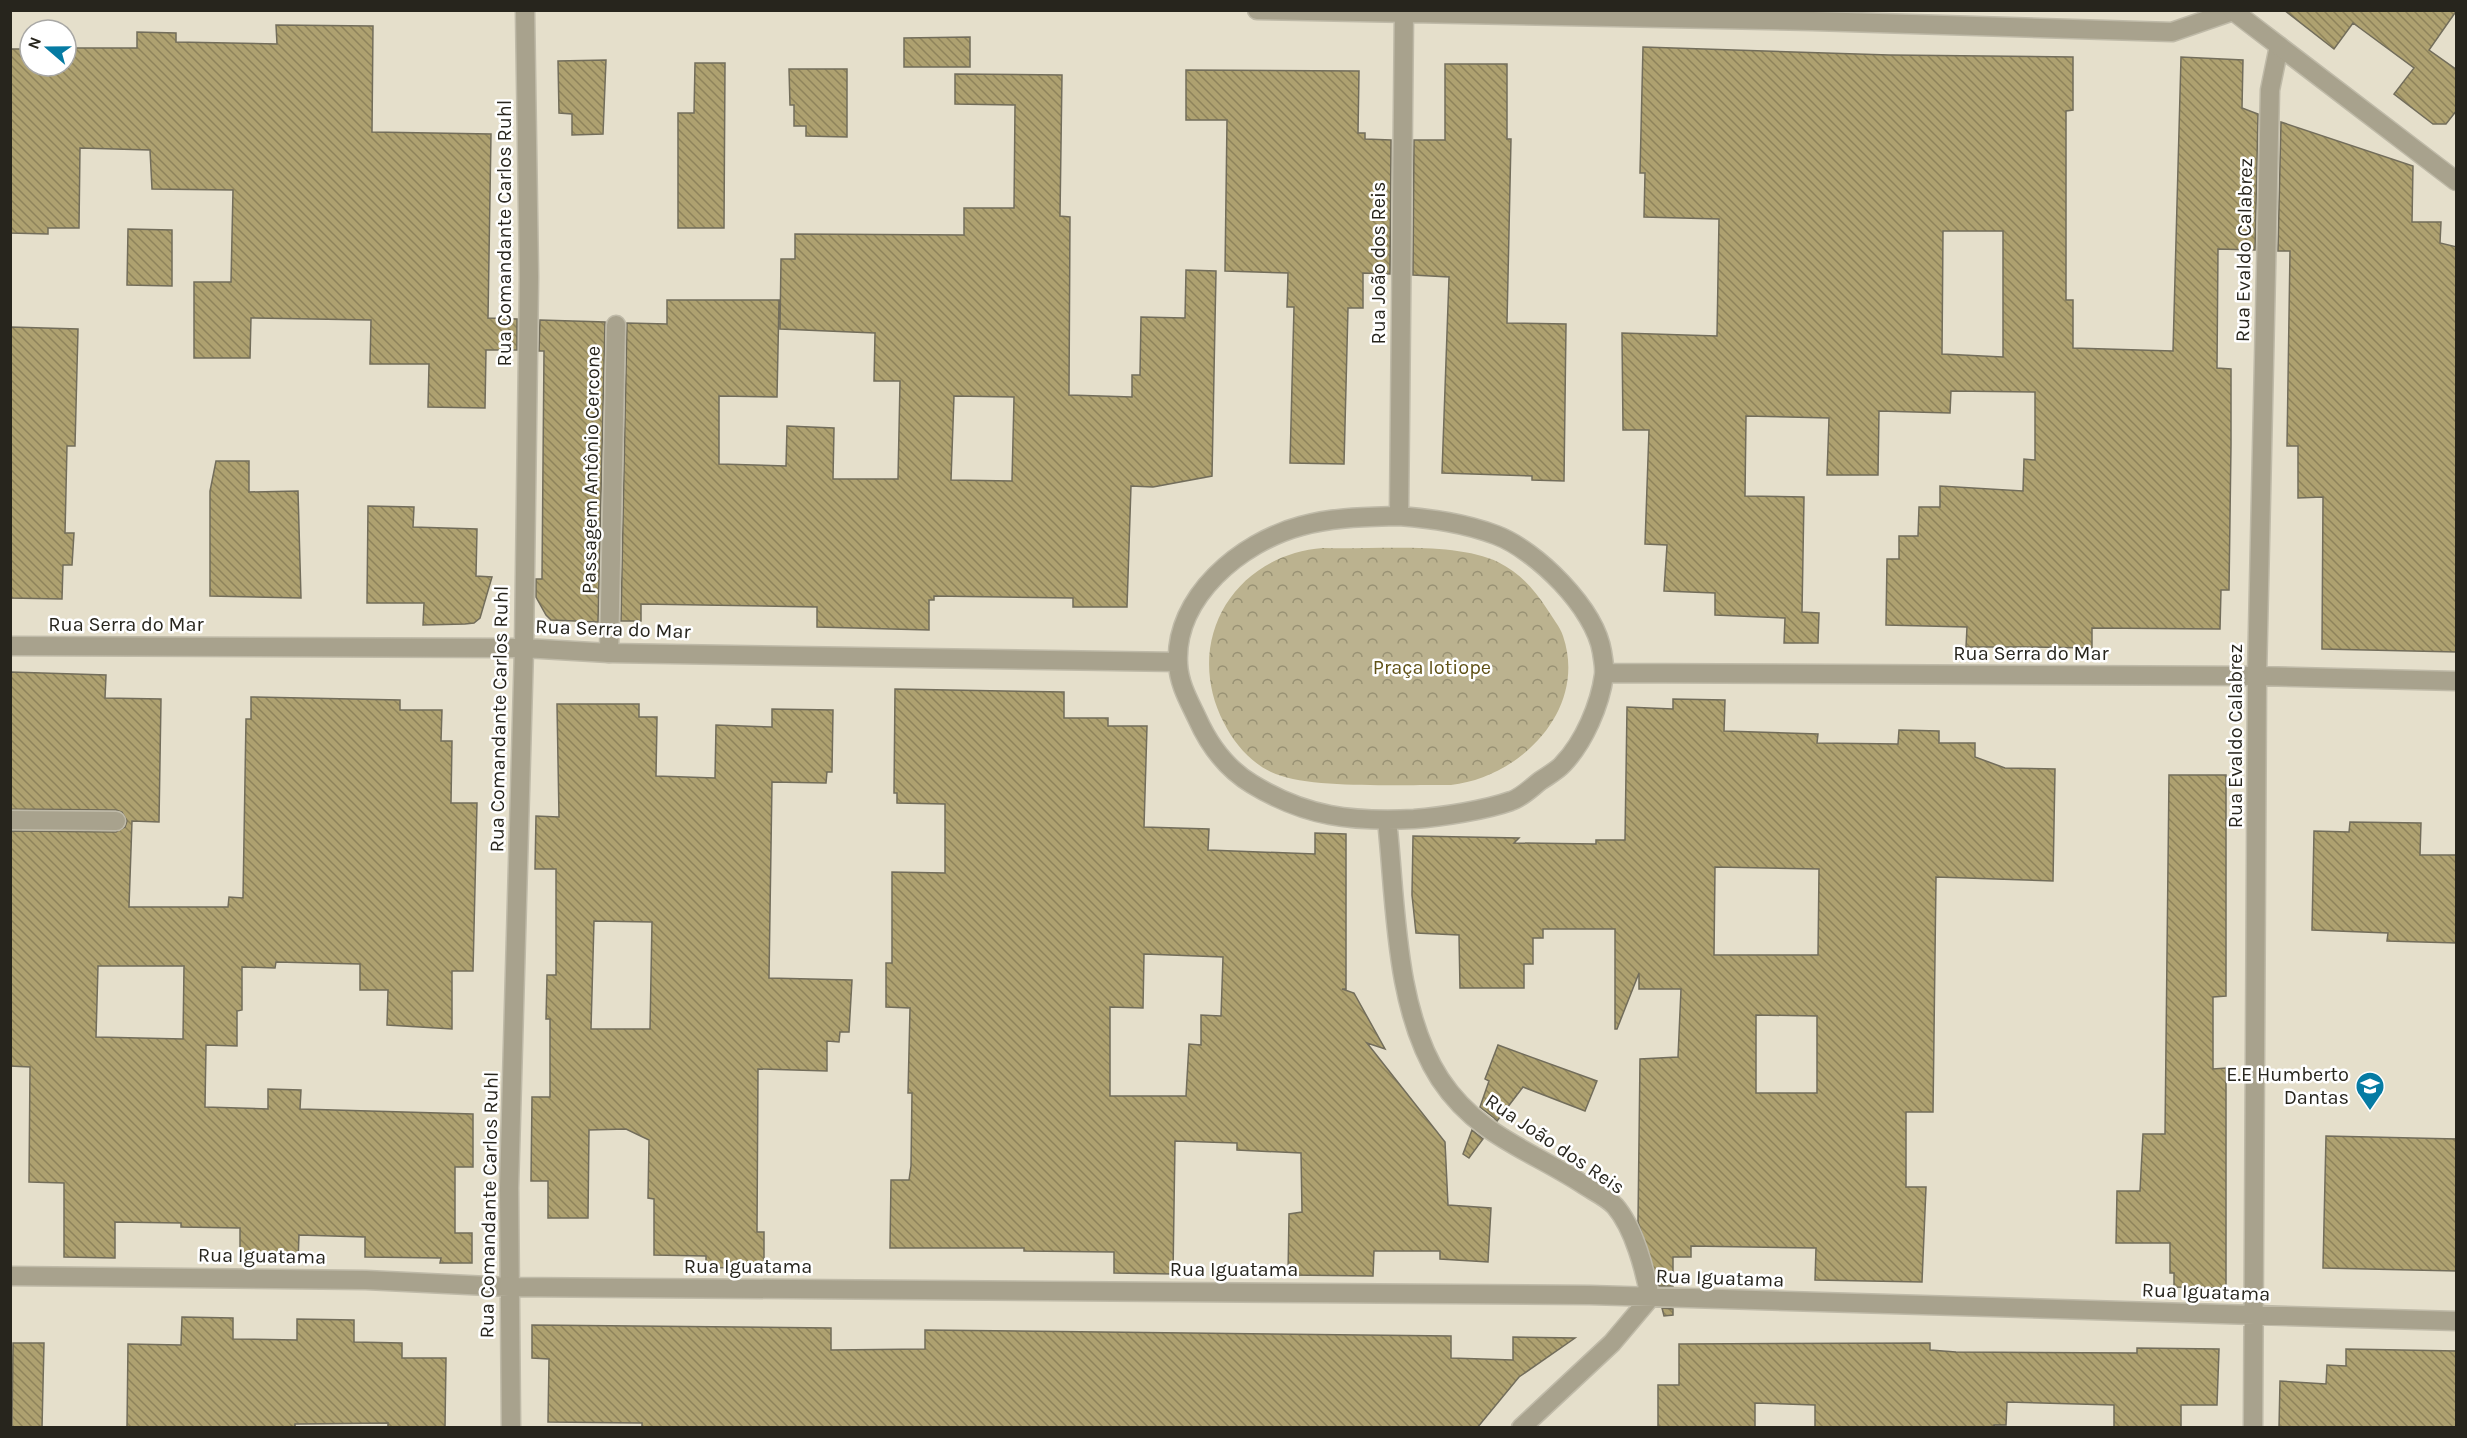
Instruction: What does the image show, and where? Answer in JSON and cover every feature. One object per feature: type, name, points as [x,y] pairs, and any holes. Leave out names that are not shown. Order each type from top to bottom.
[{"type":"street","name":"Rua Comandante Carlos Ruhl","points":[[511,1428],[508,1287],[524,648],[529,277],[525,10]]},
{"type":"street","points":[[1257,10],[2172,32],[2233,11],[2457,180]]},
{"type":"street","name":"Rua João dos Reis","points":[[1399,516],[1404,12]]},
{"type":"street","name":"Rua Evaldo Calabrez","points":[[2253,1428],[2257,676],[2270,90],[2279,45]]},
{"type":"street","name":"Passagem Antônio Cercone","points":[[609,653],[616,325]]},
{"type":"street","points":[[1399,516],[1446,520],[1499,536],[1541,564],[1580,604],[1600,640],[1605,673],[1588,726],[1563,765],[1513,801],[1431,818],[1387,820],[1336,817],[1308,812],[1250,784],[1222,760],[1204,735],[1181,683],[1178,662],[1184,619],[1202,592],[1222,570],[1246,552],[1275,536],[1301,526],[1356,518],[1399,516]]},
{"type":"street","name":"Rua Serra do Mar","points":[[10,646],[524,648],[609,653],[1178,662]]},
{"type":"street","name":"Rua Serra do Mar","points":[[1605,673],[2257,676],[2457,681]]},
{"type":"street","points":[[10,820],[116,821]]},
{"type":"street","name":"Rua João dos Reis","points":[[1387,820],[1392,906],[1420,1044],[1440,1080],[1480,1125],[1564,1173],[1614,1206],[1642,1261],[1650,1298]]},
{"type":"street","name":"Rua Iguatama","points":[[10,1276],[366,1280],[508,1287],[1590,1295],[2457,1321]]},
{"type":"street","points":[[1521,1428],[1612,1343],[1650,1298]]},
{"type":"green space","name":"Praça Iotiope","points":[[1323,548],[1413,548],[1459,551],[1480,555],[1498,562],[1520,576],[1537,595],[1560,629],[1568,663],[1566,689],[1557,713],[1543,735],[1524,754],[1502,769],[1477,779],[1451,785],[1358,785],[1308,781],[1288,778],[1271,772],[1250,757],[1228,730],[1213,693],[1209,662],[1213,634],[1224,608],[1241,585],[1264,567],[1291,554]]},
{"type":"building","points":[[2284,10],[2457,10],[2429,50],[2457,70],[2457,110],[2446,124],[2433,124],[2394,94],[2414,68],[2353,23],[2334,49]]},
{"type":"building","points":[[276,25],[373,26],[372,132],[491,134],[488,318],[517,319],[517,350],[486,350],[485,408],[428,407],[429,364],[370,364],[371,320],[251,318],[250,358],[194,358],[194,282],[231,282],[233,190],[152,189],[150,150],[80,148],[79,228],[48,228],[48,234],[10,233],[10,49],[18,49],[18,78],[78,78],[78,48],[137,48],[137,32],[176,33],[176,42],[277,44]]},
{"type":"building","points":[[970,37],[970,67],[904,67],[904,38]]},
{"type":"building","points":[[1643,47],[1889,55],[2073,57],[2073,110],[2066,111],[2066,300],[2073,300],[2073,348],[2173,351],[2181,57],[2243,60],[2242,108],[2258,114],[2255,250],[2218,249],[2217,368],[2231,369],[2229,590],[2221,590],[2220,629],[2092,628],[2092,648],[1966,647],[1967,627],[1886,625],[1887,559],[1899,559],[1899,536],[1918,536],[1919,507],[1940,507],[1940,486],[2023,491],[2024,459],[2035,460],[2035,392],[1951,391],[1950,413],[1879,411],[1878,475],[1827,475],[1829,418],[1746,416],[1745,496],[1804,497],[1802,612],[1819,613],[1818,643],[1784,643],[1785,618],[1715,615],[1715,593],[1664,591],[1667,545],[1645,544],[1649,430],[1623,430],[1622,333],[1717,336],[1719,219],[1644,217],[1645,173],[1640,173]],"holes":[[[1943,231],[2003,231],[2003,357],[1942,354]]]},
{"type":"building","points":[[606,60],[603,134],[572,135],[572,114],[559,113],[558,61]]},
{"type":"building","points":[[695,63],[725,63],[724,228],[678,228],[678,113],[694,113]]},
{"type":"building","points":[[1445,64],[1507,64],[1507,139],[1511,139],[1507,323],[1566,324],[1564,481],[1532,480],[1532,476],[1442,473],[1449,277],[1413,275],[1414,140],[1445,140]]},
{"type":"building","points":[[789,69],[847,69],[847,137],[806,136],[806,126],[794,126],[794,105],[790,105]]},
{"type":"building","points":[[1186,70],[1359,71],[1358,133],[1365,133],[1365,139],[1391,140],[1390,274],[1363,273],[1363,308],[1348,308],[1344,464],[1290,463],[1294,307],[1287,307],[1288,273],[1225,271],[1227,120],[1186,120]]},
{"type":"building","points":[[955,74],[1062,75],[1060,216],[1070,217],[1069,395],[1132,397],[1132,375],[1140,375],[1141,317],[1185,318],[1186,270],[1216,271],[1212,476],[1153,487],[1131,486],[1127,607],[1073,607],[1073,598],[934,596],[934,600],[929,600],[929,630],[817,627],[817,607],[641,604],[641,621],[621,621],[627,323],[667,324],[667,300],[779,300],[777,397],[719,396],[719,464],[786,466],[787,426],[834,428],[833,479],[898,479],[900,381],[874,381],[875,333],[780,329],[781,259],[795,259],[795,234],[964,235],[964,208],[1014,208],[1015,105],[955,104]],"holes":[[[954,396],[1014,397],[1012,481],[951,480]]]},
{"type":"building","points":[[2281,122],[2413,166],[2412,222],[2441,222],[2440,243],[2457,247],[2457,652],[2322,649],[2323,497],[2298,498],[2298,446],[2287,446],[2290,251],[2278,251]]},
{"type":"building","points":[[128,229],[172,230],[172,286],[127,285]]},
{"type":"building","points":[[540,320],[605,322],[598,622],[551,620],[536,597],[536,579],[542,579],[544,351],[539,351]]},
{"type":"building","points":[[10,327],[78,329],[75,446],[67,446],[65,533],[74,533],[72,565],[63,565],[62,599],[10,598]]},
{"type":"building","points":[[216,461],[249,461],[249,492],[298,491],[301,598],[210,596],[210,491]]},
{"type":"building","points":[[368,506],[414,507],[413,527],[477,529],[476,576],[492,577],[480,618],[474,623],[423,625],[424,603],[367,603]]},
{"type":"building","points":[[10,672],[106,675],[105,698],[161,699],[159,822],[132,821],[129,907],[228,907],[229,897],[243,898],[246,719],[251,719],[251,697],[400,700],[400,710],[442,710],[441,741],[452,741],[451,803],[477,803],[473,971],[452,971],[452,1029],[387,1025],[388,990],[360,990],[360,964],[276,962],[275,968],[242,967],[242,1010],[237,1011],[237,1046],[206,1045],[205,1107],[268,1109],[268,1089],[301,1090],[300,1109],[473,1114],[473,1167],[455,1167],[455,1233],[472,1233],[472,1263],[440,1263],[441,1258],[365,1257],[365,1237],[299,1235],[298,1261],[240,1260],[240,1228],[181,1227],[181,1223],[115,1222],[115,1258],[64,1257],[64,1183],[29,1182],[30,1067],[10,1066],[10,831],[116,832],[125,827],[127,821],[122,812],[116,810],[10,809]],"holes":[[[98,966],[184,966],[183,1039],[96,1037]]]},
{"type":"building","points":[[895,689],[1064,692],[1064,718],[1108,718],[1108,726],[1147,726],[1144,827],[1209,829],[1208,850],[1315,854],[1315,833],[1346,834],[1346,989],[1342,989],[1354,993],[1385,1049],[1367,1043],[1445,1142],[1448,1205],[1491,1208],[1488,1262],[1440,1259],[1440,1251],[1374,1251],[1373,1276],[1288,1275],[1289,1214],[1302,1212],[1301,1153],[1237,1150],[1237,1143],[1175,1141],[1173,1274],[1114,1273],[1114,1252],[1024,1251],[1024,1248],[890,1248],[891,1180],[909,1180],[911,1166],[912,1093],[908,1093],[910,1008],[886,1007],[886,963],[892,963],[892,872],[945,873],[945,804],[897,803],[897,793],[894,793]],"holes":[[[1144,954],[1223,957],[1221,1016],[1201,1015],[1201,1045],[1189,1044],[1186,1096],[1110,1096],[1110,1007],[1143,1008]]]},
{"type":"building","points":[[1673,699],[1725,700],[1724,731],[1818,734],[1817,743],[1898,744],[1899,730],[1939,731],[1939,743],[1975,743],[1975,757],[2005,768],[2055,769],[2053,881],[1936,877],[1933,1112],[1906,1112],[1906,1187],[1926,1187],[1922,1282],[1815,1280],[1816,1248],[1691,1246],[1691,1257],[1673,1257],[1673,1286],[1659,1286],[1638,1222],[1640,1059],[1678,1057],[1681,989],[1639,989],[1639,973],[1617,1029],[1615,1029],[1615,929],[1543,929],[1543,938],[1533,938],[1533,964],[1524,964],[1524,988],[1460,988],[1459,935],[1416,933],[1412,895],[1413,836],[1519,838],[1514,843],[1596,844],[1596,840],[1625,840],[1627,707],[1673,709]],"holes":[[[1715,867],[1819,869],[1818,955],[1714,955]],[[1756,1015],[1817,1016],[1817,1093],[1756,1093]]]},
{"type":"building","points":[[557,704],[639,704],[639,717],[657,717],[656,776],[715,778],[716,725],[772,727],[772,709],[833,710],[832,772],[827,772],[826,783],[772,782],[769,978],[852,980],[849,1032],[840,1032],[839,1042],[827,1041],[827,1071],[758,1069],[757,1232],[764,1232],[764,1267],[706,1268],[706,1256],[654,1255],[654,1199],[648,1198],[649,1140],[626,1129],[589,1130],[588,1218],[548,1218],[548,1181],[531,1181],[532,1097],[550,1097],[550,1019],[546,1019],[547,975],[556,975],[556,869],[535,869],[536,816],[559,817]],"holes":[[[594,921],[652,922],[650,1029],[591,1029]]]},
{"type":"building","points":[[2169,775],[2226,775],[2226,996],[2213,997],[2213,1069],[2226,1068],[2226,1288],[2174,1287],[2174,1273],[2170,1273],[2170,1243],[2116,1243],[2117,1191],[2140,1191],[2143,1134],[2165,1134]]},
{"type":"building","points":[[2350,822],[2421,823],[2420,855],[2457,855],[2457,943],[2387,941],[2388,933],[2312,930],[2314,831],[2349,832]]},
{"type":"building","points":[[1498,1045],[1597,1081],[1585,1111],[1523,1087],[1497,1121],[1480,1107],[1489,1081],[1485,1079]]},
{"type":"building","points":[[1472,1130],[1483,1139],[1469,1158],[1463,1154]]},
{"type":"building","points":[[2326,1136],[2457,1139],[2457,1271],[2323,1268]]},
{"type":"building","points":[[1662,1308],[1673,1309],[1673,1315],[1664,1316]]},
{"type":"building","points":[[182,1317],[233,1318],[233,1339],[297,1340],[297,1319],[354,1320],[354,1342],[402,1343],[402,1358],[446,1358],[445,1428],[388,1428],[388,1423],[295,1424],[295,1428],[127,1428],[128,1344],[181,1345]]},
{"type":"building","points":[[532,1325],[831,1328],[831,1350],[925,1349],[925,1330],[1451,1336],[1451,1358],[1513,1360],[1513,1337],[1575,1338],[1519,1377],[1477,1428],[642,1428],[642,1423],[548,1422],[549,1359],[532,1358]]},
{"type":"building","points":[[13,1343],[44,1343],[42,1428],[12,1428]]},
{"type":"building","points":[[1930,1343],[1930,1350],[1956,1352],[2137,1353],[2137,1348],[2219,1349],[2217,1405],[2181,1405],[2181,1428],[2114,1428],[2114,1405],[2007,1402],[2006,1425],[1994,1425],[1994,1428],[1815,1428],[1815,1405],[1755,1403],[1755,1428],[1658,1428],[1658,1385],[1679,1385],[1679,1344]]},
{"type":"building","points":[[2346,1349],[2457,1351],[2457,1428],[2279,1428],[2280,1381],[2326,1384],[2327,1365],[2346,1366]]},
{"type":"place","name":"E.E Humberto Dantas","points":[[2370,1112]]}]
